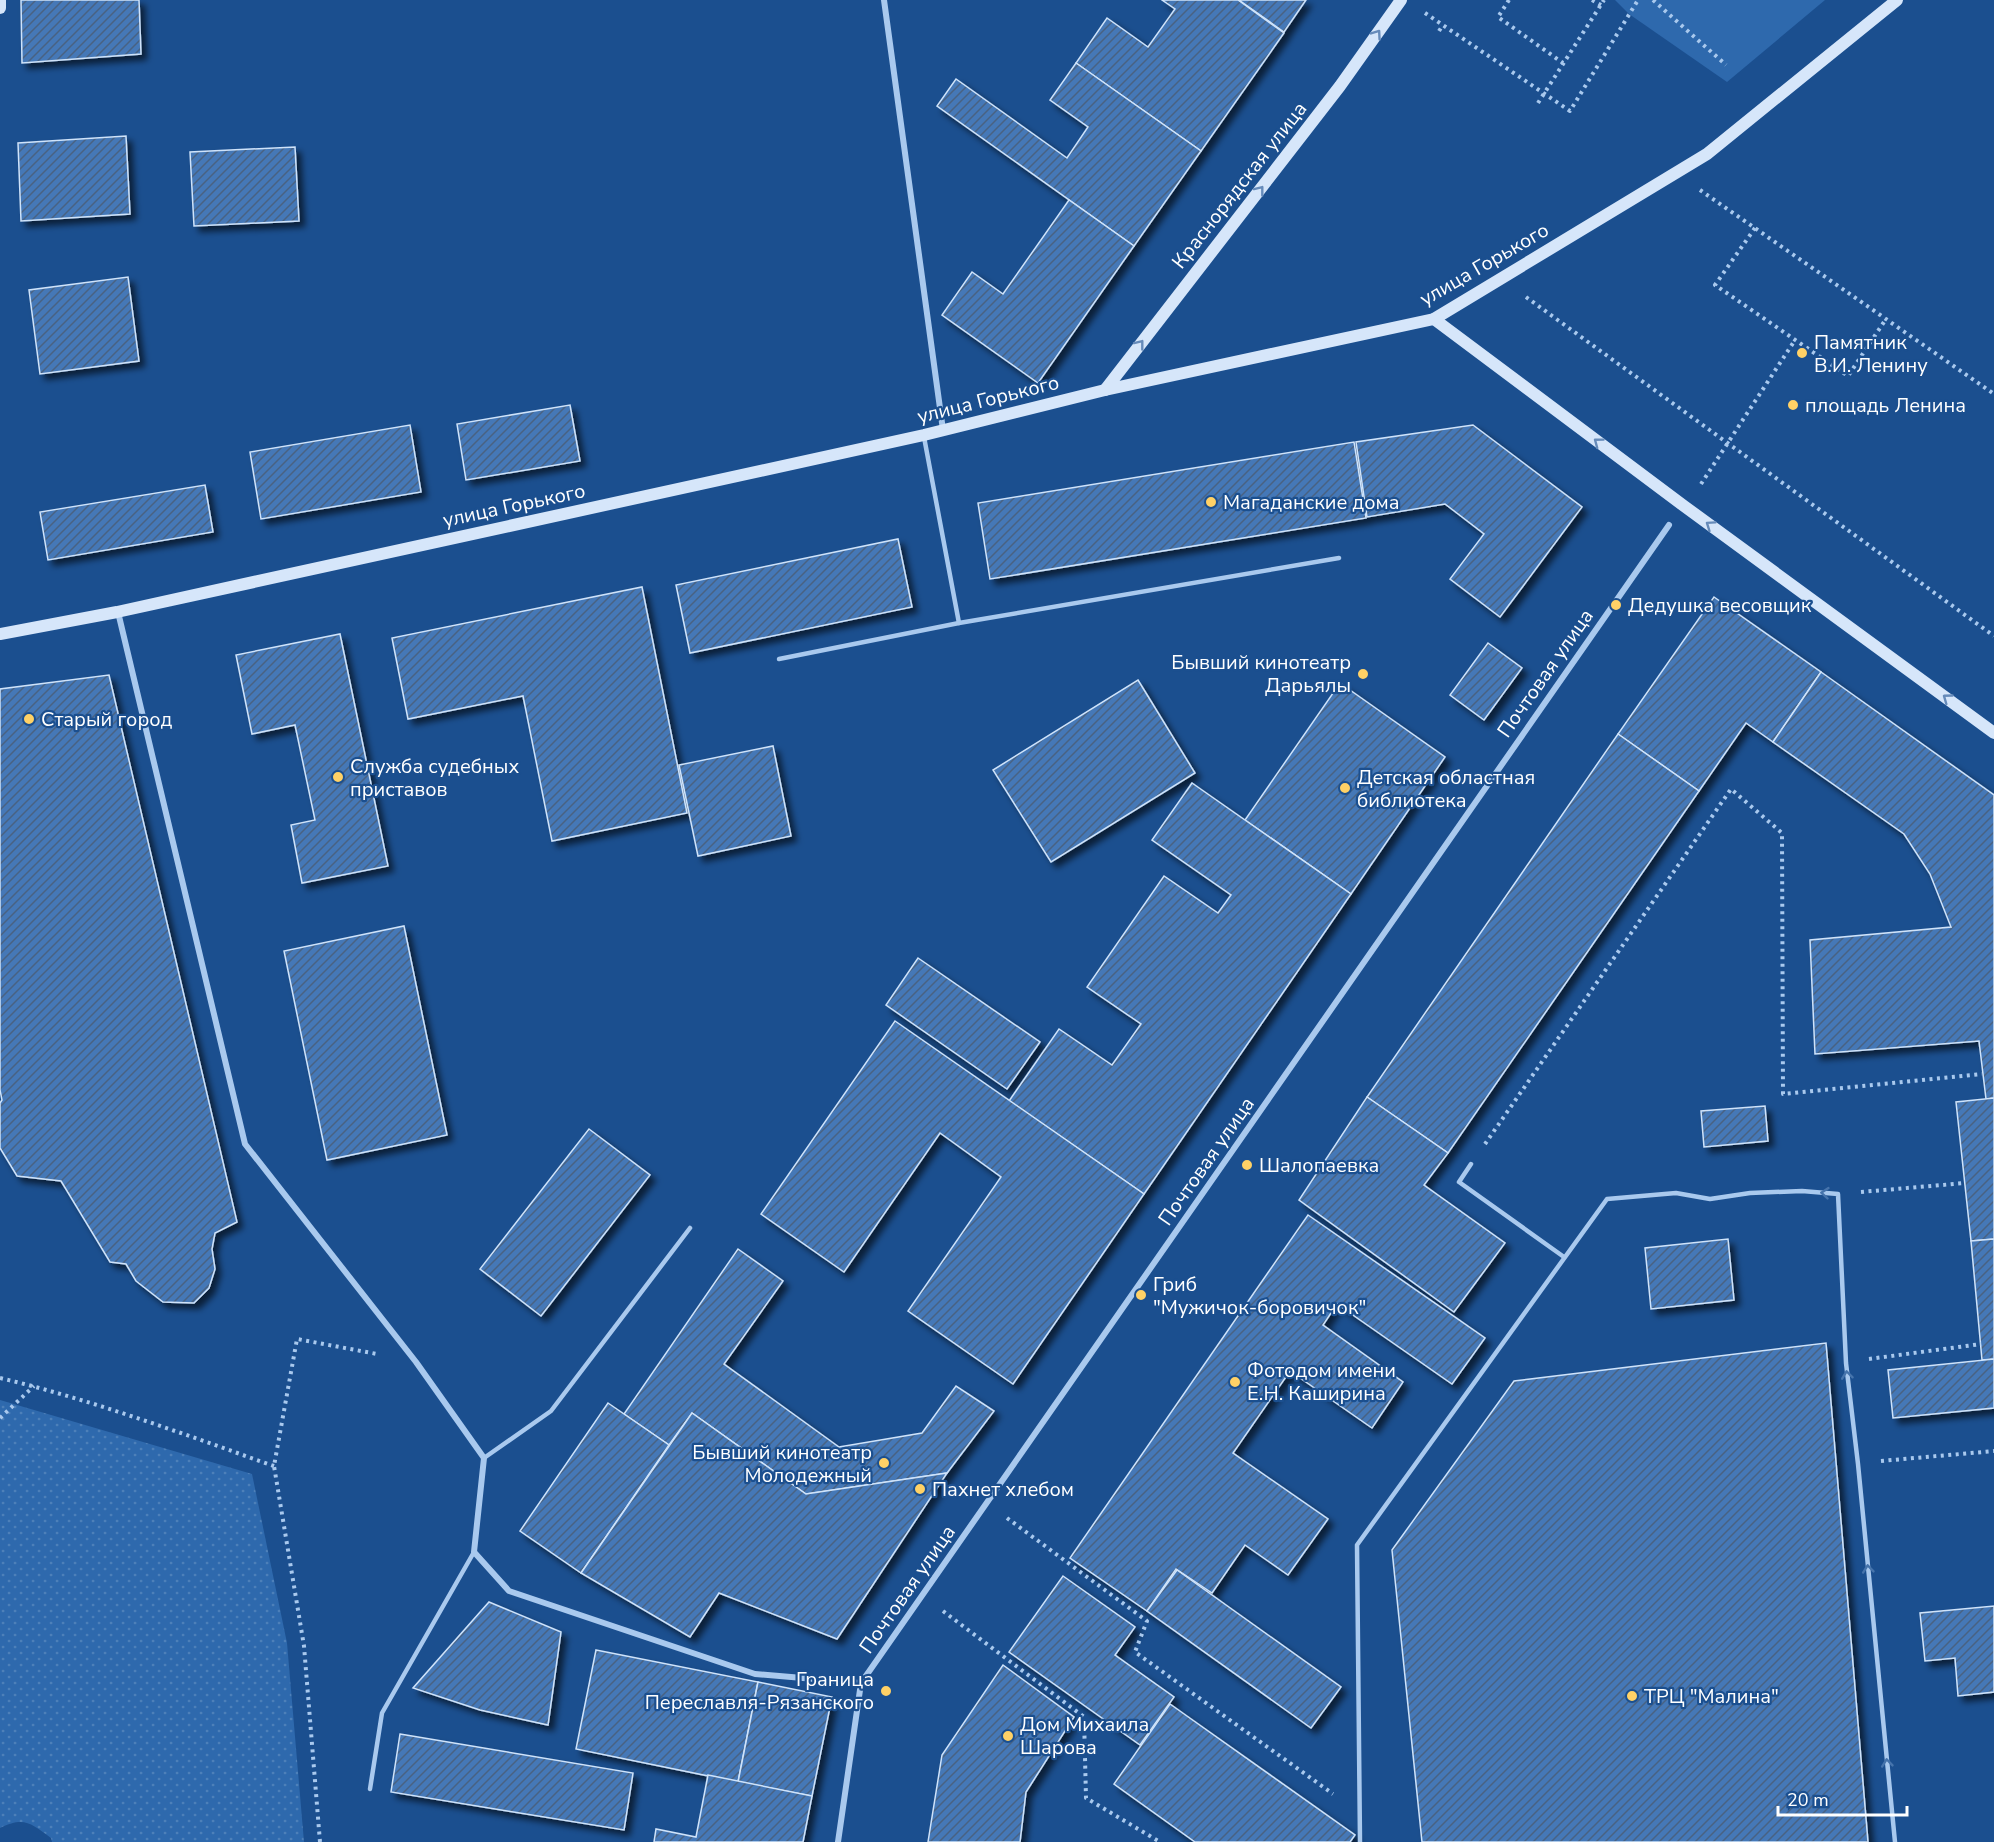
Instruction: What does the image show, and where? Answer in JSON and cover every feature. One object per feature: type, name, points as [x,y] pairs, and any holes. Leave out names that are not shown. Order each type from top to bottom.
[{"type":"street","points":[[0,0],[0,8]]},
{"type":"street","points":[[884,0],[944,430]]},
{"type":"street","name":"Краснорядская улица","points":[[1105,390],[1340,86],[1401,0]]},
{"type":"street","name":"улица Горького","points":[[0,630],[117,612],[924,435],[1105,390],[1434,320],[1707,154],[1898,0]]},
{"type":"street","points":[[1434,320],[1994,733]]},
{"type":"street","name":"Почтовая улица","points":[[838,1842],[861,1683],[1669,525]]},
{"type":"street","points":[[117,612],[245,1144],[416,1362],[484,1458],[474,1552],[509,1591],[732,1667],[754,1674],[861,1683]]},
{"type":"lane","points":[[924,435],[959,623]]},
{"type":"lane","points":[[779,659],[959,623],[1339,558]]},
{"type":"lane","points":[[1471,1164],[1459,1182],[1564,1257]]},
{"type":"lane","points":[[1360,1842],[1356,1545],[1607,1199],[1676,1193],[1710,1199],[1750,1193],[1803,1191],[1838,1194],[1846,1363],[1895,1842]]},
{"type":"lane","points":[[484,1458],[551,1411],[690,1228]]},
{"type":"lane","points":[[370,1789],[382,1713],[474,1552]]},
{"type":"path","points":[[1509,0],[1498,17],[1563,63]]},
{"type":"path","points":[[1592,0],[1601,5]]},
{"type":"path","points":[[1538,103],[1604,0]]},
{"type":"path","points":[[1422,10],[1570,111],[1638,0]]},
{"type":"path","points":[[1653,0],[1726,65]]},
{"type":"path","points":[[1439,31],[1443,25]]},
{"type":"path","points":[[1699,190],[1994,394]]},
{"type":"path","points":[[1755,228],[1715,285],[1848,376],[1886,320]]},
{"type":"path","points":[[1523,295],[1994,636]]},
{"type":"path","points":[[1695,493],[1795,340]]},
{"type":"path","points":[[1471,1164],[1731,789],[1782,833],[1783,1094],[1982,1074]]},
{"type":"path","points":[[1838,1194],[1965,1183]]},
{"type":"path","points":[[320,1842],[304,1646],[274,1466],[297,1339],[416,1362]]},
{"type":"path","points":[[1846,1363],[1981,1344]]},
{"type":"path","points":[[0,1378],[125,1414],[274,1466]]},
{"type":"path","points":[[0,1418],[34,1386]]},
{"type":"path","points":[[1858,1464],[1994,1451]]},
{"type":"path","points":[[987,1503],[1147,1621],[1135,1652],[1360,1814]]},
{"type":"path","points":[[923,1596],[1084,1717],[1086,1798],[1160,1842]]},
{"type":"shaded area","points":[[1615,0],[1825,0],[1727,82],[1629,14]]},
{"type":"shaded area","points":[[0,1400],[252,1474],[287,1643],[304,1842],[52,1842],[51,1838],[38,1828],[27,1823],[15,1822],[0,1828]]},
{"type":"building","points":[[21,0],[139,0],[141,54],[22,63]]},
{"type":"building","points":[[1162,0],[1238,0],[1284,33],[1201,151],[1076,63],[1107,18],[1148,47],[1175,9]]},
{"type":"building","points":[[1239,0],[1306,0],[1284,32]]},
{"type":"building","points":[[1076,63],[1201,151],[1134,246],[937,106],[956,79],[1067,158],[1088,127],[1050,100]]},
{"type":"building","points":[[126,136],[130,214],[21,221],[18,143]]},
{"type":"building","points":[[295,147],[299,221],[194,226],[190,152]]},
{"type":"building","points":[[1069,200],[1134,246],[1038,383],[942,315],[972,272],[1003,294]]},
{"type":"building","points":[[128,277],[139,361],[40,374],[29,290]]},
{"type":"building","points":[[570,405],[580,461],[466,480],[457,424]]},
{"type":"building","points":[[410,425],[421,492],[261,519],[250,452]]},
{"type":"building","points":[[1473,425],[1582,507],[1500,617],[1450,579],[1484,534],[1445,504],[1367,517],[1356,442]]},
{"type":"building","points":[[1354,442],[1366,518],[990,579],[978,503]]},
{"type":"building","points":[[205,485],[213,532],[48,560],[40,512]]},
{"type":"building","points":[[898,539],[912,607],[690,653],[676,585]]},
{"type":"building","points":[[642,587],[687,813],[552,841],[523,696],[408,719],[392,638]]},
{"type":"building","points":[[1714,597],[1821,672],[1773,742],[1746,723],[1699,791],[1618,734]]},
{"type":"building","name":"Служба судебных приставов","points":[[340,634],[388,866],[302,883],[291,825],[315,820],[295,725],[252,734],[236,655]]},
{"type":"building","points":[[1488,643],[1522,668],[1484,720],[1450,695]]},
{"type":"building","points":[[1821,672],[1994,795],[1994,1098],[1986,1099],[1979,1041],[1815,1054],[1810,940],[1951,927],[1930,874],[1904,834],[1773,742]]},
{"type":"building","name":"Старый город","points":[[109,675],[237,1222],[215,1233],[212,1249],[215,1269],[209,1288],[194,1303],[163,1302],[136,1281],[126,1264],[110,1262],[61,1181],[17,1176],[0,1148],[0,1103],[2,1100],[0,1090],[0,689]]},
{"type":"building","points":[[1138,680],[1195,773],[1051,862],[993,770]]},
{"type":"building","name":"Детская областная библиотека","points":[[1340,683],[1445,757],[1351,894],[1245,820]]},
{"type":"building","points":[[1618,734],[1699,791],[1448,1153],[1367,1097]]},
{"type":"building","points":[[773,746],[791,836],[698,856],[679,765]]},
{"type":"building","points":[[1192,783],[1351,894],[1144,1194],[1009,1101],[1059,1029],[1112,1065],[1141,1024],[1087,987],[1164,876],[1218,913],[1231,895],[1152,840]]},
{"type":"building","points":[[404,926],[447,1135],[327,1160],[284,951]]},
{"type":"building","points":[[918,958],[1040,1042],[1007,1089],[886,1005]]},
{"type":"building","points":[[895,1021],[1144,1194],[1013,1384],[908,1311],[1001,1177],[940,1133],[844,1272],[761,1214]]},
{"type":"building","points":[[1367,1097],[1448,1153],[1424,1185],[1505,1243],[1454,1312],[1299,1200]]},
{"type":"building","points":[[1994,1098],[1994,1239],[1971,1241],[1956,1102]]},
{"type":"building","points":[[1765,1106],[1768,1141],[1704,1147],[1701,1111]]},
{"type":"building","points":[[589,1129],[650,1175],[541,1316],[480,1269]]},
{"type":"building","points":[[1308,1215],[1485,1338],[1452,1384],[1337,1304],[1323,1325],[1403,1382],[1372,1428],[1290,1371],[1233,1453],[1328,1519],[1288,1575],[1245,1545],[1212,1593],[1176,1569],[1147,1611],[1070,1558]]},
{"type":"building","points":[[1728,1239],[1734,1300],[1651,1309],[1645,1248]]},
{"type":"building","points":[[1994,1239],[1994,1359],[1982,1360],[1971,1241]]},
{"type":"building","points":[[738,1249],[783,1281],[724,1364],[839,1447],[922,1433],[956,1386],[994,1411],[947,1473],[806,1494],[692,1413],[669,1445],[624,1414]]},
{"type":"building","name":"ТРЦ \"Малина\"","points":[[1826,1343],[1868,1842],[1422,1842],[1392,1550],[1514,1381]]},
{"type":"building","points":[[1994,1359],[1994,1408],[1893,1418],[1888,1370]]},
{"type":"building","points":[[608,1403],[669,1445],[581,1573],[520,1531]]},
{"type":"building","points":[[692,1413],[806,1494],[947,1473],[837,1639],[719,1593],[690,1637],[581,1573]]},
{"type":"building","points":[[1177,1570],[1341,1687],[1311,1728],[1147,1611]]},
{"type":"building","points":[[1063,1576],[1135,1627],[1115,1655],[1174,1697],[1140,1745],[1009,1652]]},
{"type":"building","points":[[489,1602],[561,1632],[548,1725],[480,1710],[413,1688]]},
{"type":"building","points":[[1994,1606],[1994,1692],[1958,1696],[1955,1658],[1925,1661],[1920,1613]]},
{"type":"building","points":[[596,1650],[758,1682],[738,1782],[576,1749]]},
{"type":"building","name":"Дом Михаила Шарова","points":[[1003,1665],[1074,1717],[1026,1792],[1020,1842],[928,1842],[942,1755]]},
{"type":"building","points":[[758,1682],[832,1697],[812,1796],[738,1782]]},
{"type":"building","points":[[1170,1704],[1355,1835],[1350,1842],[1195,1842],[1114,1784]]},
{"type":"building","points":[[400,1734],[633,1773],[624,1830],[391,1792]]},
{"type":"building","points":[[708,1775],[812,1796],[803,1842],[654,1842],[656,1829],[696,1837]]},
{"type":"place","name":"Памятник В.И. Ленину","points":[[1802,353]]},
{"type":"place","name":"площадь Ленина","points":[[1793,405]]},
{"type":"place","name":"Магаданские дома","points":[[1211,502]]},
{"type":"place","name":"Дедушка весовщик","points":[[1616,605]]},
{"type":"place","name":"Бывший кинотеатр Дарьялы","points":[[1363,674]]},
{"type":"place","name":"Старый город","points":[[29,719]]},
{"type":"place","name":"Служба судебных приставов","points":[[338,777]]},
{"type":"place","name":"Детская областная библиотека","points":[[1345,788]]},
{"type":"place","name":"Шалопаевка","points":[[1247,1165]]},
{"type":"place","name":"Гриб \"Мужичок-боровичок\"","points":[[1141,1295]]},
{"type":"place","name":"Фотодом имени Е.Н. Каширина","points":[[1235,1382]]},
{"type":"place","name":"Бывший кинотеатр Молодежный","points":[[884,1463]]},
{"type":"place","name":"Пахнет хлебом","points":[[920,1489]]},
{"type":"place","name":"Граница Переславля-Рязанского","points":[[886,1691]]},
{"type":"place","name":"ТРЦ \"Малина\"","points":[[1632,1696]]},
{"type":"place","name":"Дом Михаила Шарова","points":[[1008,1736]]}]
